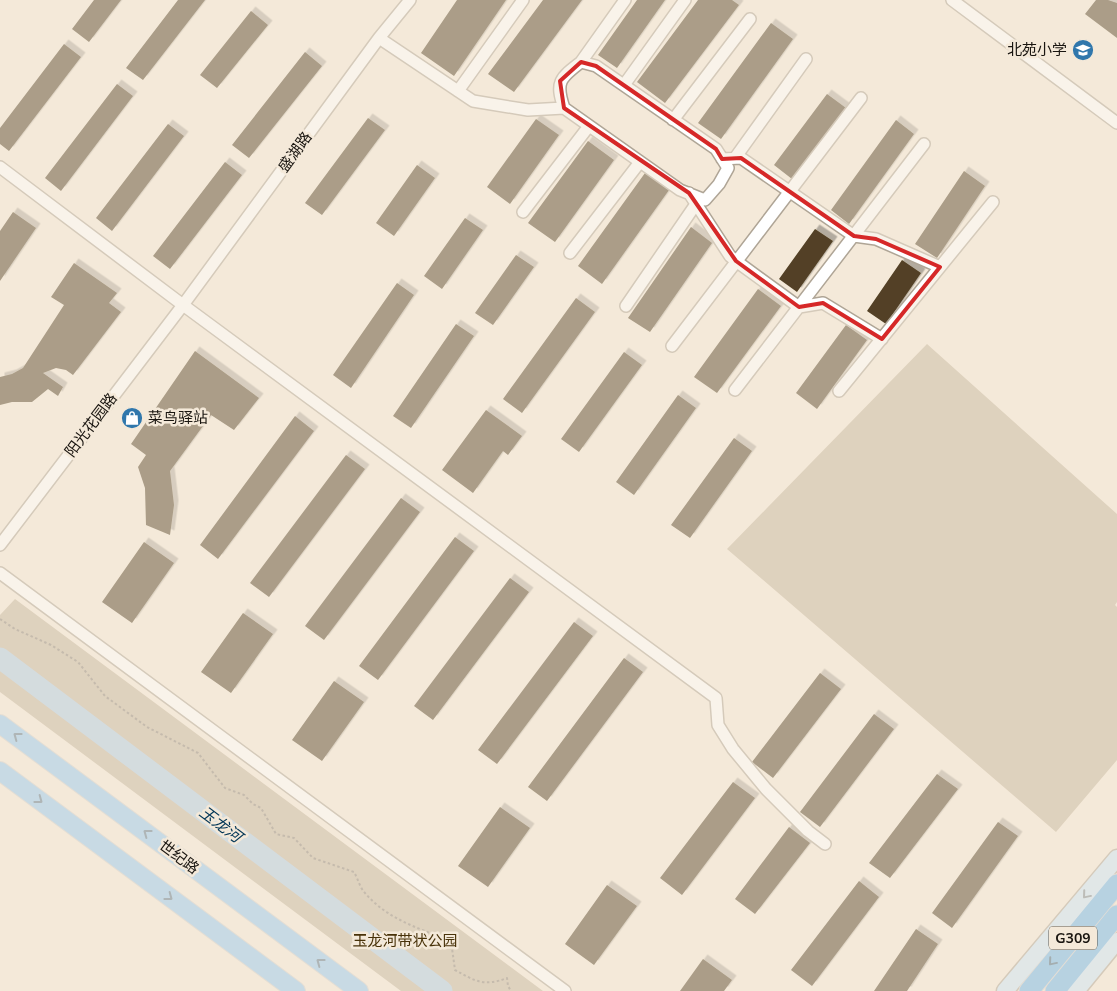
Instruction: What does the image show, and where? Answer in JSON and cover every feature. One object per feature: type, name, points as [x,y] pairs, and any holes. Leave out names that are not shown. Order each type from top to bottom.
[{"type":"highway","name":"G309","points":[[1029,991],[1117,884]]},
{"type":"highway","name":"G309","points":[[1055,991],[1117,916]]},
{"type":"main road","name":"世纪路","points":[[0,724],[359,991]]},
{"type":"main road","points":[[0,770],[296,991]]},
{"type":"main road","points":[[1005,991],[1117,858]]},
{"type":"main road","points":[[1076,991],[1117,941]]},
{"type":"street","name":"盛湖路","points":[[183,305],[379,38],[410,0]]},
{"type":"street","points":[[458,91],[523,0]]},
{"type":"street","points":[[581,62],[596,66],[716,149],[728,168],[719,184],[705,200],[680,190],[564,108],[559,93],[560,81],[581,62],[626,0]]},
{"type":"street","points":[[624,85],[685,0]]},
{"type":"street","points":[[952,0],[1117,123]]},
{"type":"street","points":[[673,120],[750,19]]},
{"type":"street","points":[[379,38],[473,100],[528,110],[564,108]]},
{"type":"street","points":[[735,158],[806,59]]},
{"type":"street","points":[[672,346],[862,98]]},
{"type":"street","points":[[523,212],[589,126]]},
{"type":"street","points":[[735,390],[924,144]]},
{"type":"street","points":[[722,159],[742,158],[854,236],[876,239],[940,268]]},
{"type":"street","points":[[570,253],[640,162]]},
{"type":"street","points":[[0,167],[183,305],[716,698],[718,726],[733,749],[766,789],[808,831],[825,844]]},
{"type":"street","points":[[689,193],[730,256],[736,261],[799,307],[823,304],[882,338]]},
{"type":"street","points":[[839,391],[993,202]]},
{"type":"street","points":[[626,306],[696,204]]},
{"type":"street","name":"阳光花园路","points":[[0,545],[183,305]]},
{"type":"street","points":[[0,573],[565,991]]},
{"type":"path","points":[[0,619],[14,628],[51,645],[78,662],[105,696],[147,727],[198,753],[225,788],[244,795],[253,804],[261,808],[276,834],[294,838],[312,858],[354,872],[364,892],[381,908],[403,922],[451,941],[455,970],[474,980],[493,984],[507,978],[511,991]]},
{"type":"highlighted area","points":[[581,62],[596,66],[716,149],[722,159],[741,158],[854,236],[876,239],[940,267],[882,339],[823,303],[799,307],[736,261],[689,193],[564,108],[560,81]]},
{"type":"green space","points":[[927,344],[1117,514],[1117,602],[1115,605],[1117,607],[1117,760],[1056,832],[727,549]]},
{"type":"green space","name":"玉龙河带状公园","points":[[15,599],[543,991],[401,991],[0,692],[0,615]]},
{"type":"building","points":[[94,0],[121,0],[89,42],[72,29]]},
{"type":"building","points":[[178,0],[205,0],[143,80],[126,68]]},
{"type":"building","points":[[457,0],[506,0],[454,76],[421,53]]},
{"type":"building","points":[[543,0],[582,0],[514,92],[488,74]]},
{"type":"building","points":[[637,0],[665,0],[617,68],[598,55]]},
{"type":"building","points":[[698,0],[732,0],[739,5],[665,103],[637,82]]},
{"type":"building","points":[[1096,0],[1108,0],[1117,3],[1117,38],[1085,14]]},
{"type":"building","points":[[251,11],[268,25],[217,88],[200,75]]},
{"type":"building","points":[[771,23],[793,39],[721,139],[698,123]]},
{"type":"building","points":[[64,44],[81,57],[9,151],[0,144],[0,128]]},
{"type":"building","points":[[305,52],[322,66],[249,158],[232,145]]},
{"type":"building","points":[[117,84],[133,96],[61,191],[45,178]]},
{"type":"building","points":[[827,94],[846,108],[792,179],[774,165]]},
{"type":"building","points":[[368,118],[385,130],[322,215],[305,203]]},
{"type":"building","points":[[536,119],[559,135],[510,204],[487,187]]},
{"type":"building","points":[[896,120],[914,134],[849,224],[831,210]]},
{"type":"building","points":[[168,124],[184,136],[112,231],[96,218]]},
{"type":"building","points":[[588,141],[614,160],[555,242],[528,223]]},
{"type":"building","points":[[225,162],[242,175],[170,269],[153,256]]},
{"type":"building","points":[[417,165],[435,178],[394,236],[376,223]]},
{"type":"building","points":[[964,171],[985,186],[937,258],[915,244]]},
{"type":"building","points":[[645,173],[669,190],[602,284],[578,266]]},
{"type":"building","points":[[13,212],[36,228],[0,281],[0,231]]},
{"type":"building","points":[[465,218],[483,230],[442,289],[424,276]]},
{"type":"building","points":[[691,227],[712,243],[650,332],[628,318]]},
{"type":"building","points":[[815,229],[833,241],[797,292],[779,279]]},
{"type":"building","points":[[516,255],[534,267],[493,325],[475,313]]},
{"type":"building","points":[[902,260],[921,273],[886,324],[867,311]]},
{"type":"building","points":[[74,263],[117,293],[109,303],[121,312],[73,375],[66,370],[56,368],[43,373],[63,387],[58,396],[48,389],[32,402],[12,402],[0,405],[0,377],[12,374],[23,368],[64,305],[51,297]]},
{"type":"building","points":[[397,283],[414,295],[351,388],[333,375]]},
{"type":"building","points":[[758,289],[781,306],[717,393],[694,377]]},
{"type":"building","points":[[576,298],[595,312],[522,413],[503,399]]},
{"type":"building","points":[[456,324],[474,336],[411,428],[393,416]]},
{"type":"building","points":[[846,325],[867,340],[817,409],[796,393]]},
{"type":"building","points":[[195,351],[259,398],[234,430],[211,415],[170,471],[174,505],[170,535],[146,525],[145,488],[138,467],[146,455],[131,444]]},
{"type":"building","points":[[624,352],[642,365],[579,452],[561,439]]},
{"type":"building","points":[[678,395],[696,408],[634,495],[616,482]]},
{"type":"building","points":[[486,410],[522,436],[508,455],[503,451],[473,493],[442,470]]},
{"type":"building","points":[[295,416],[314,431],[218,559],[200,545]]},
{"type":"building","points":[[734,438],[752,451],[690,538],[671,525]]},
{"type":"building","points":[[346,455],[365,469],[269,597],[250,583]]},
{"type":"building","points":[[401,498],[420,512],[324,640],[305,626]]},
{"type":"building","points":[[455,537],[474,551],[378,680],[359,666]]},
{"type":"building","points":[[144,542],[174,563],[132,623],[102,602]]},
{"type":"building","points":[[510,578],[529,592],[433,720],[414,706]]},
{"type":"building","points":[[243,613],[273,634],[231,693],[201,672]]},
{"type":"building","points":[[574,622],[593,636],[497,764],[478,750]]},
{"type":"building","points":[[624,658],[643,672],[547,801],[528,787]]},
{"type":"building","points":[[820,673],[841,689],[773,778],[752,762]]},
{"type":"building","points":[[334,681],[364,702],[322,761],[292,740]]},
{"type":"building","points":[[874,714],[894,729],[820,827],[800,812]]},
{"type":"building","points":[[937,774],[958,789],[890,878],[869,863]]},
{"type":"building","points":[[733,782],[755,798],[682,895],[660,878]]},
{"type":"building","points":[[500,807],[530,828],[488,887],[458,866]]},
{"type":"building","points":[[998,822],[1018,836],[952,928],[932,913]]},
{"type":"building","points":[[789,827],[810,843],[755,914],[735,899]]},
{"type":"building","points":[[859,881],[879,897],[812,986],[791,970]]},
{"type":"building","points":[[607,885],[637,906],[594,965],[565,944]]},
{"type":"building","points":[[916,929],[938,944],[907,991],[874,991]]},
{"type":"building","points":[[703,959],[732,980],[724,991],[680,991]]},
{"type":"waterway","name":"玉龙河","points":[[0,658],[442,991]]},
{"type":"place","name":"北苑小学","points":[[1083,50]]},
{"type":"place","name":"菜鸟驿站","points":[[132,418]]}]
